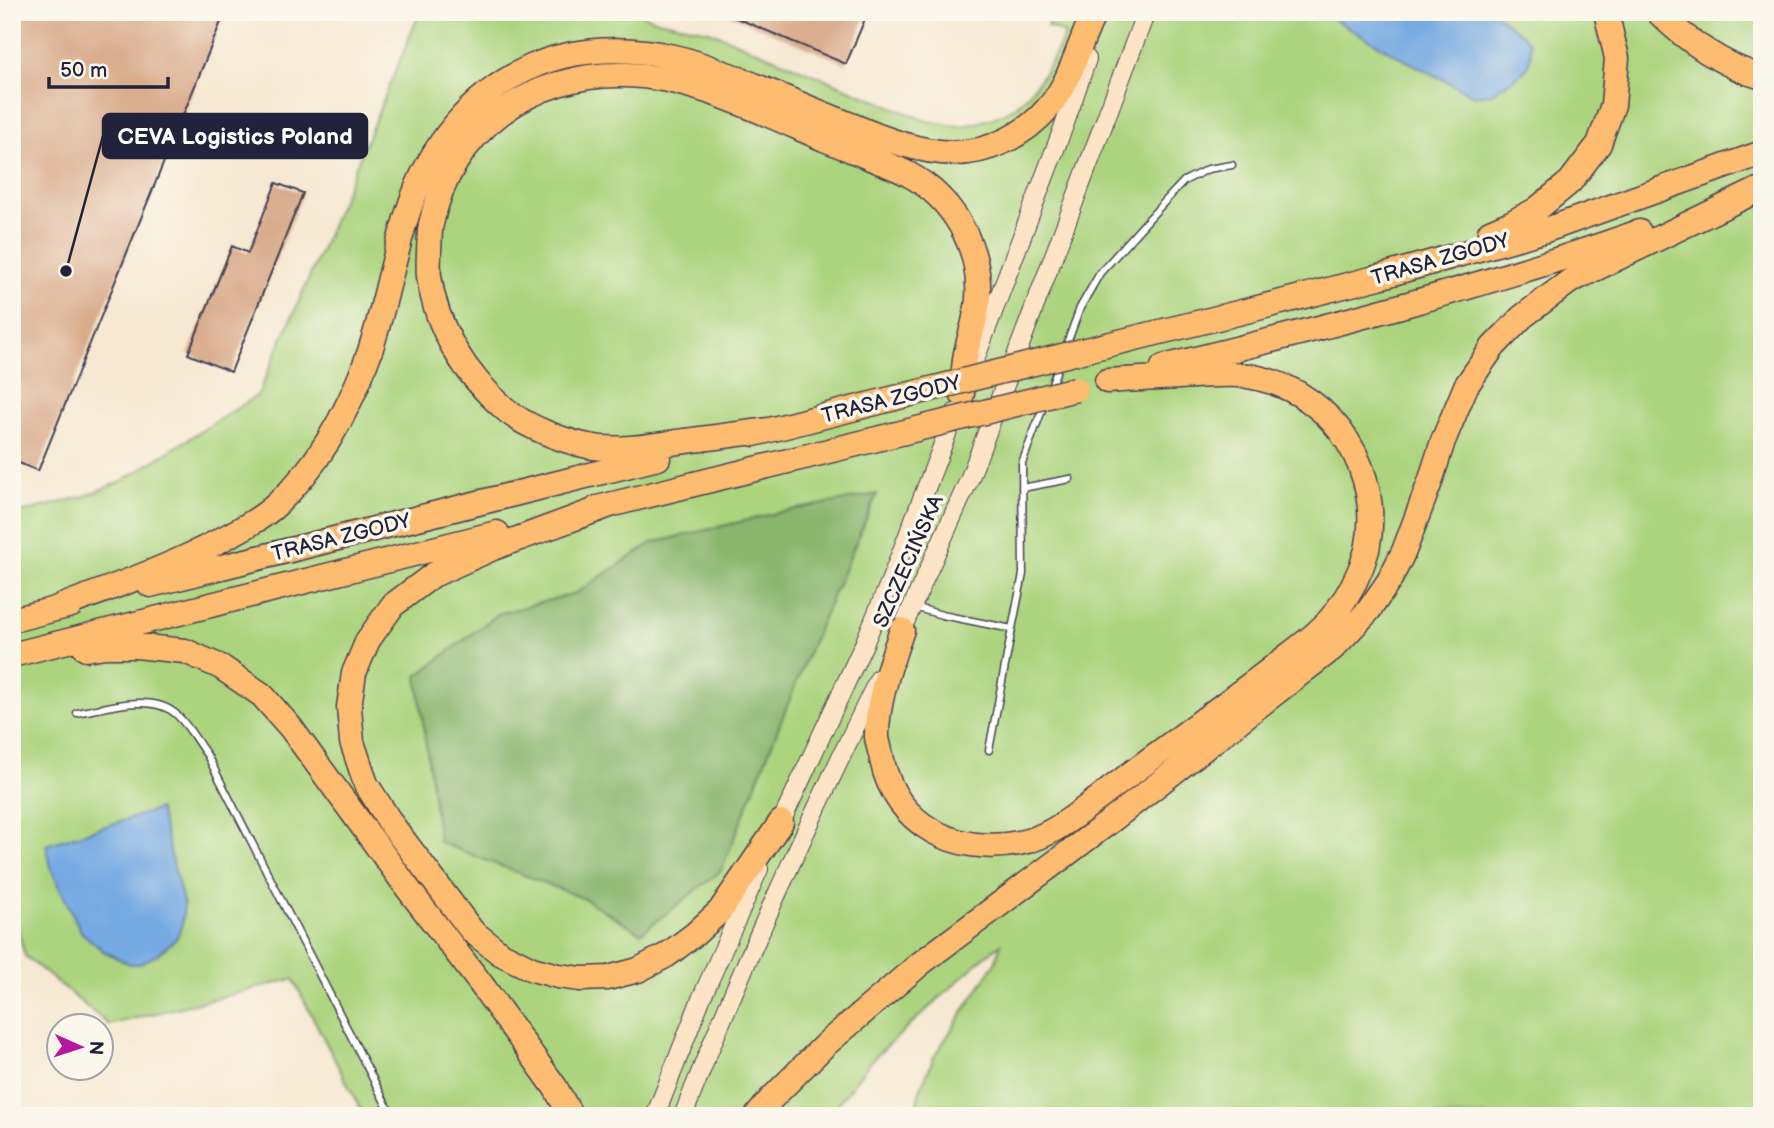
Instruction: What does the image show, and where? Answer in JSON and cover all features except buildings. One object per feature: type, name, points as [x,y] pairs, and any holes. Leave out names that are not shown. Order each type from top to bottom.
[{"type":"highway","points":[[57,608],[161,568],[209,546],[248,525],[275,506],[298,481],[323,450],[347,411],[370,351],[409,208],[423,173],[439,145],[470,107],[491,90],[526,69],[549,59],[608,50],[650,52],[680,58],[716,70],[894,142],[934,151],[970,152],[992,146],[1020,133],[1049,107],[1060,92],[1095,12]]},
{"type":"highway","points":[[1379,277],[1511,223],[1536,210],[1570,182],[1599,144],[1613,105],[1617,58],[1606,12]]},
{"type":"highway","points":[[1658,12],[1704,49],[1747,73],[1762,77]]},
{"type":"highway","points":[[769,430],[624,449],[588,446],[545,433],[516,417],[479,384],[458,358],[437,312],[429,274],[430,227],[438,198],[451,170],[479,132],[516,102],[551,85],[578,78],[629,75],[654,77],[721,96],[909,174],[938,194],[951,210],[974,256],[978,298],[966,351],[962,394]]},
{"type":"highway","name":"TRASA ZGODY","points":[[12,620],[1379,277],[1546,230],[1762,153]]},
{"type":"highway","points":[[757,1116],[827,1044],[905,977],[1333,648],[1369,610],[1388,581],[1404,551],[1443,441],[1466,386],[1493,347],[1522,317],[1570,281],[1760,189]]},
{"type":"highway","name":"TRASA ZGODY","points":[[12,656],[1388,309],[1564,258],[1760,189]]},
{"type":"highway","points":[[902,630],[886,681],[877,738],[885,772],[894,795],[921,825],[956,842],[983,846],[1020,843],[1056,830],[1262,675],[1335,614],[1363,564],[1369,538],[1370,511],[1367,484],[1358,458],[1345,435],[1327,415],[1294,391],[1256,377],[1230,375],[1107,381]]},
{"type":"highway","points":[[610,505],[493,548],[433,575],[393,605],[368,640],[354,673],[349,707],[352,742],[366,784],[392,825],[472,931],[500,953],[532,969],[581,979],[608,978],[638,970],[695,934],[720,911],[781,822]]},
{"type":"highway","points":[[12,656],[105,646],[185,651],[221,667],[261,695],[291,728],[481,984],[555,1087],[571,1116]]},
{"type":"main road","name":"SZCZECIŃSKA","points":[[655,1116],[701,999],[878,610],[1060,135],[1103,12]]},
{"type":"main road","name":"SZCZECIŃSKA","points":[[683,1116],[762,924],[902,630],[969,480],[1146,12]]},
{"type":"lane","points":[[989,750],[1023,574],[1022,463],[1080,308],[1100,273],[1184,181],[1208,169],[1232,165]]},
{"type":"lane","points":[[1022,488],[1070,479]]},
{"type":"lane","points":[[912,606],[1012,629]]},
{"type":"lane","points":[[77,713],[138,702],[162,706],[176,713],[206,755],[393,1116]]},
{"type":"green space","points":[[420,12],[636,12],[653,19],[709,31],[926,121],[959,126],[981,122],[1004,113],[1030,92],[1051,62],[1065,34],[1047,26],[1053,12],[1762,12],[1762,1116],[914,1116],[920,1090],[934,1057],[995,963],[1001,944],[873,1059],[828,1116],[364,1116],[293,979],[116,1023],[116,1012],[93,1012],[25,956],[12,908],[12,515],[85,496],[122,481],[258,395]]},
{"type":"green space","points":[[877,494],[814,639],[721,871],[641,933],[585,899],[439,842],[417,676],[498,614],[576,593],[652,543],[781,512]]},
{"type":"water","points":[[1321,12],[1493,12],[1530,43],[1531,56],[1526,70],[1514,79],[1490,94],[1475,96]]},
{"type":"water","points":[[159,809],[184,905],[182,925],[176,939],[158,954],[140,964],[130,964],[103,951],[81,932],[52,871],[46,845]]},
{"type":"place","name":"CEVA Logistics Poland","points":[[66,271]]}]
